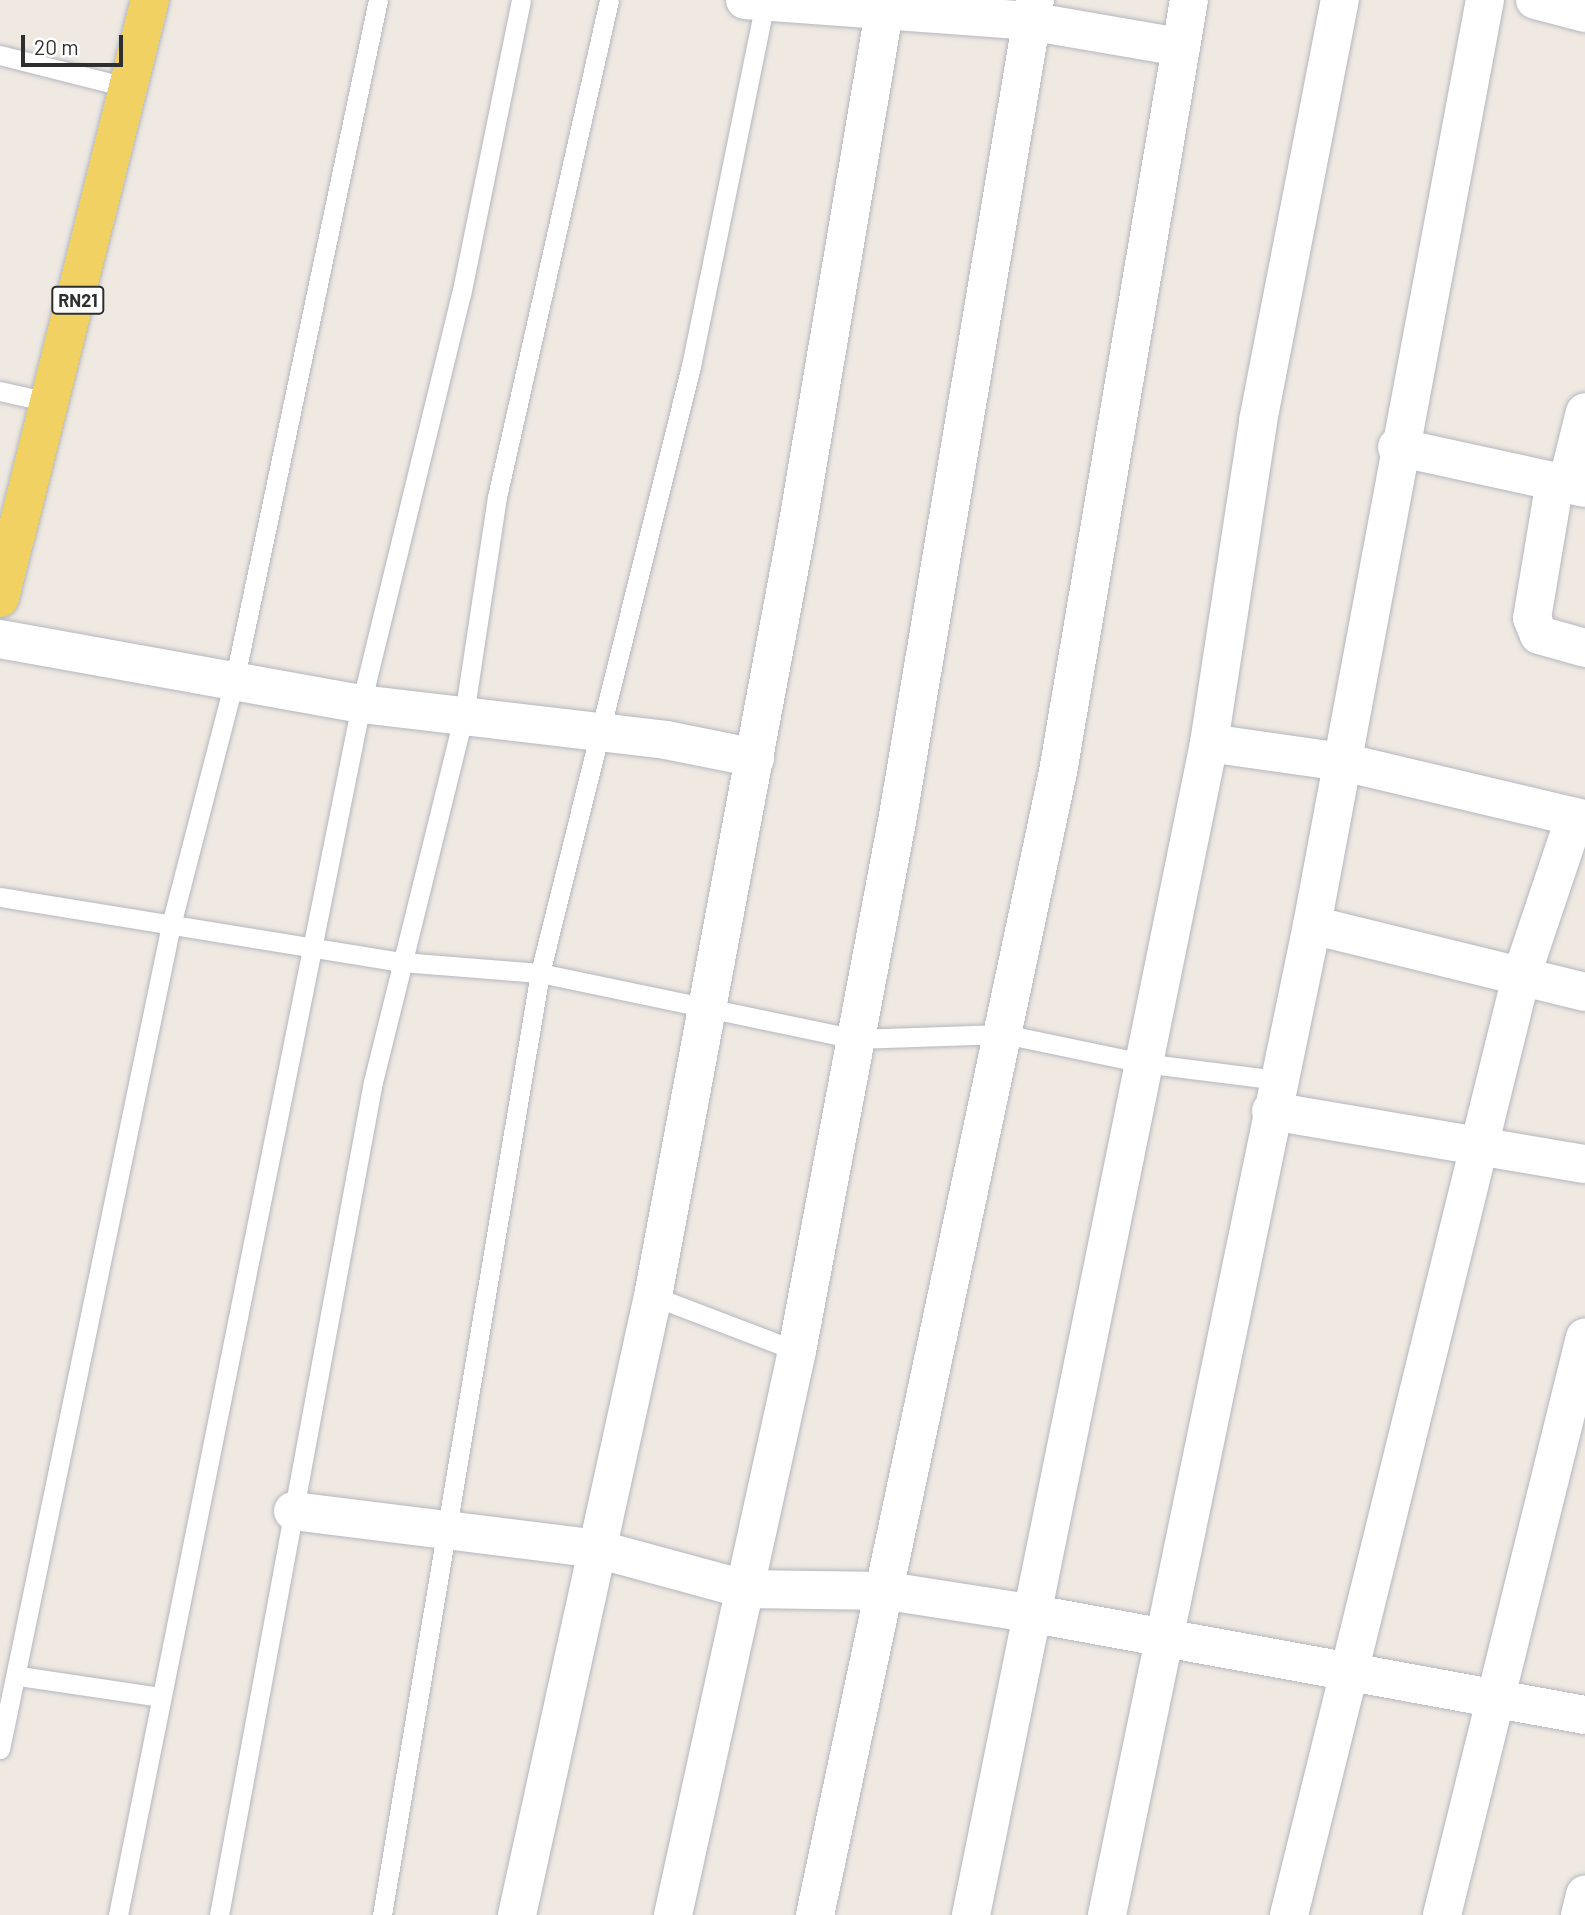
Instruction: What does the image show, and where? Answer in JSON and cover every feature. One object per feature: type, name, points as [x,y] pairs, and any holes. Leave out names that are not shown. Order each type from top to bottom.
[{"type":"main road","name":"RN21","points":[[0,598],[53,403],[149,0]]},
{"type":"street","points":[[815,1915],[887,1591],[1058,772],[1178,47],[1189,0]]},
{"type":"street","points":[[971,1915],[1029,1613],[1209,743],[1258,421],[1340,0]]},
{"type":"street","points":[[1107,1915],[1168,1638],[1274,1096],[1312,925],[1397,447],[1485,0]]},
{"type":"street","points":[[1535,0],[1585,13]]},
{"type":"street","points":[[755,1],[885,3],[1032,11],[1178,47]]},
{"type":"street","points":[[517,1915],[653,1296],[755,758],[885,3]]},
{"type":"street","points":[[673,1915],[797,1351],[935,611],[1032,11]]},
{"type":"street","points":[[1585,412],[1569,484],[1532,618],[1539,635],[1585,648]]},
{"type":"street","points":[[1397,447],[1569,484]]},
{"type":"street","points":[[0,639],[361,704],[600,732],[755,758]]},
{"type":"street","points":[[1209,743],[1343,762],[1580,818],[1521,977],[1484,1144],[1289,1915]]},
{"type":"street","points":[[1312,925],[1585,992]]},
{"type":"street","points":[[1274,1096],[1585,1164]]},
{"type":"street","points":[[1442,1915],[1585,1337]]},
{"type":"street","points":[[293,1511],[597,1549],[744,1589],[887,1591],[1029,1613],[1349,1674],[1585,1715]]},
{"type":"street","points":[[1580,1915],[1585,1895]]},
{"type":"lane","points":[[0,1749],[19,1676],[171,925],[234,682],[378,0]]},
{"type":"lane","points":[[118,1915],[361,704],[461,295],[521,0]]},
{"type":"lane","points":[[219,1915],[293,1511],[402,962],[464,715],[497,497],[609,0]]},
{"type":"lane","points":[[382,1915],[450,1529],[540,973],[691,366],[755,1]]},
{"type":"lane","points":[[0,55],[130,88]]},
{"type":"lane","points":[[0,391],[53,403]]},
{"type":"lane","points":[[0,897],[312,945],[402,962],[540,973],[707,1004],[855,1039],[1004,1034],[1143,1063],[1274,1096]]},
{"type":"lane","points":[[653,1296],[797,1351]]},
{"type":"lane","points":[[19,1676],[161,1697]]}]
